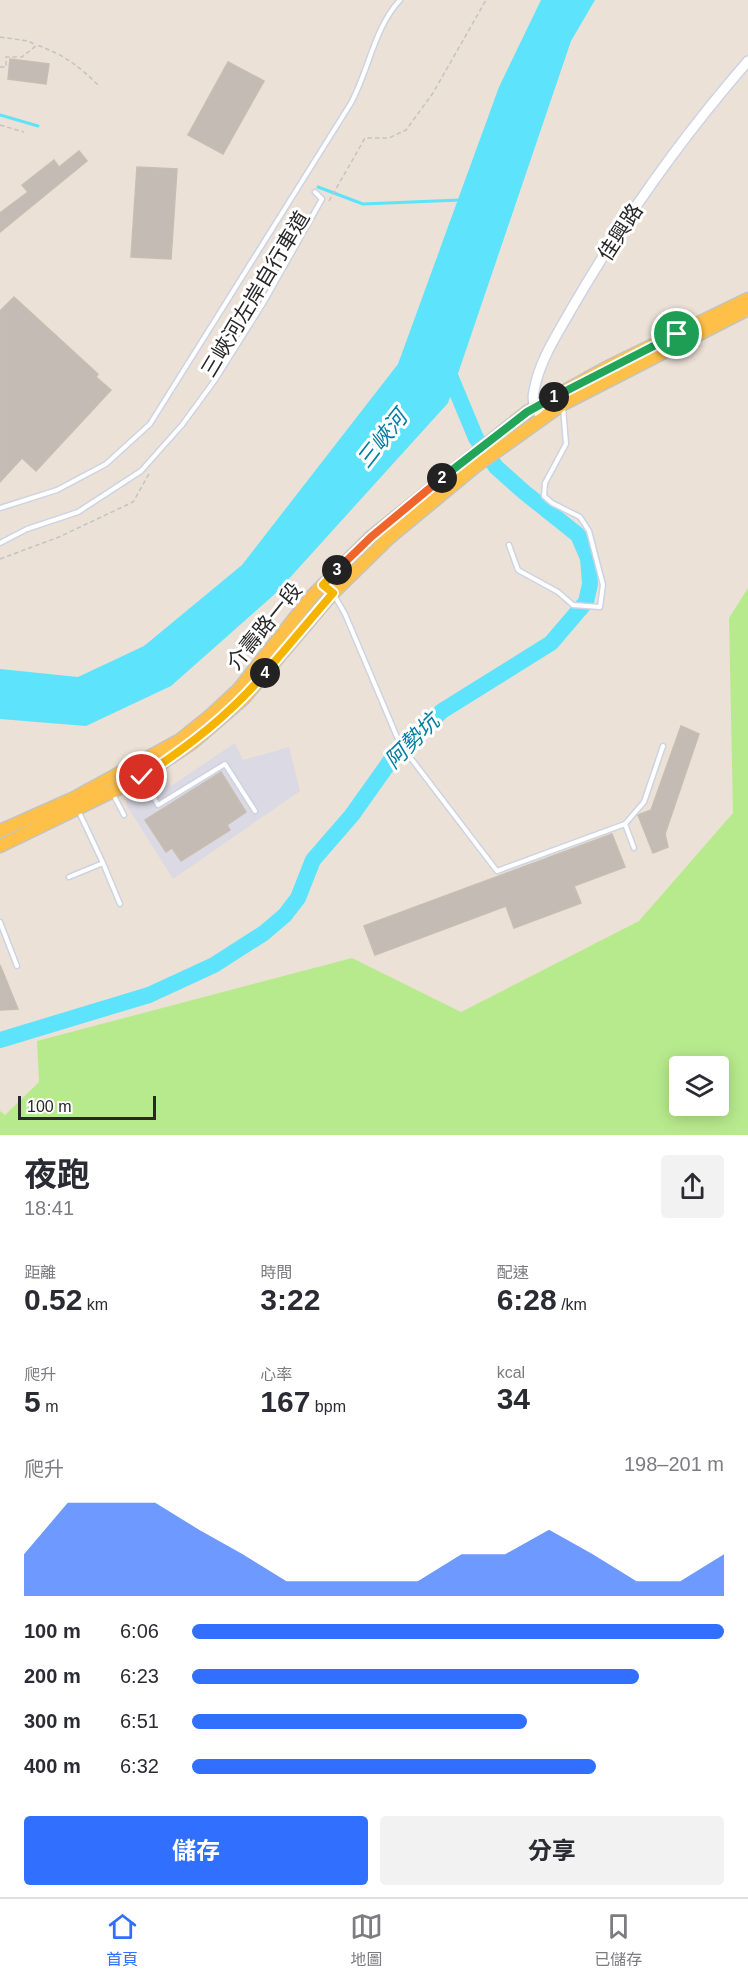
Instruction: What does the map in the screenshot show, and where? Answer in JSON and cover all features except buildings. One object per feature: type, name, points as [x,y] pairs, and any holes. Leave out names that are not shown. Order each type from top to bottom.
[{"type":"main road","name":"介壽路一段","points":[[0,846],[76,804],[180,740],[211,715],[239,689],[328,589],[389,538],[506,428],[534,408],[606,368],[748,299]]},
{"type":"main road","name":"介壽路一段","points":[[473,461],[509,442],[563,404],[748,309]]},
{"type":"main road","name":"介壽路一段","points":[[0,831],[112,792],[142,777],[192,743],[244,698],[328,589]]},
{"type":"street","name":"佳興路","points":[[534,408],[533,392],[541,366],[591,276],[671,156],[748,61]]},
{"type":"street","points":[[534,408],[544,419]]},
{"type":"lane","points":[[0,508],[57,490],[106,464],[150,424],[351,103],[363,80],[378,34],[392,9],[400,0]]},
{"type":"lane","points":[[0,543],[27,529],[78,512],[141,471],[182,425],[228,361],[322,199],[315,192]]},
{"type":"lane","points":[[508,545],[518,570],[558,592],[573,605],[600,607],[603,585],[589,531],[580,517],[552,503],[544,496],[545,483],[566,444],[563,404]]},
{"type":"lane","points":[[328,589],[345,614],[406,755],[497,871],[625,825],[644,802],[663,746]]},
{"type":"lane","points":[[142,777],[158,805],[225,764],[255,811]]},
{"type":"lane","points":[[112,792],[124,814]]},
{"type":"lane","points":[[76,804],[120,904]]},
{"type":"lane","points":[[625,825],[634,848]]},
{"type":"lane","points":[[69,877],[103,863]]},
{"type":"lane","points":[[0,922],[17,966]]},
{"type":"path","name":"三峽河左岸自行車道","points":[[326,206],[365,138],[389,138],[406,130],[433,93],[486,0]]},
{"type":"path","points":[[0,37],[28,41],[58,52],[76,63],[98,85]]},
{"type":"path","points":[[0,67],[6,67],[6,57],[22,57],[37,45]]},
{"type":"path","points":[[0,125],[24,132]]},
{"type":"path","points":[[0,559],[59,537],[133,502],[152,469]]},
{"type":"shaded area","points":[[235,743],[243,760],[289,747],[300,791],[173,879],[126,804],[127,796],[165,774],[171,786]]},
{"type":"green space","points":[[748,588],[748,1135],[0,1135],[0,1111],[5,1115],[39,1082],[37,1041],[352,958],[461,1012],[639,921],[733,813],[729,618]]},
{"type":"water","name":"三峽河","points":[[541,0],[595,0],[571,41],[448,403],[276,593],[171,686],[86,726],[0,719],[0,669],[78,677],[144,646],[242,565],[398,364],[499,87]]},
{"type":"waterway","points":[[0,115],[38,126]]},
{"type":"waterway","points":[[318,187],[363,204],[460,200]]},
{"type":"waterway","name":"阿勢坑","points":[[0,1040],[149,995],[214,965],[264,933],[285,915],[298,898],[313,860],[352,815],[391,760],[442,711],[551,643],[586,602],[590,584],[588,558],[578,535],[496,467],[476,438],[446,366]]},
{"type":"route","points":[[142,777],[192,743],[244,698],[333,593],[323,585],[371,537],[422,494],[527,412],[606,368],[677,334]]}]
